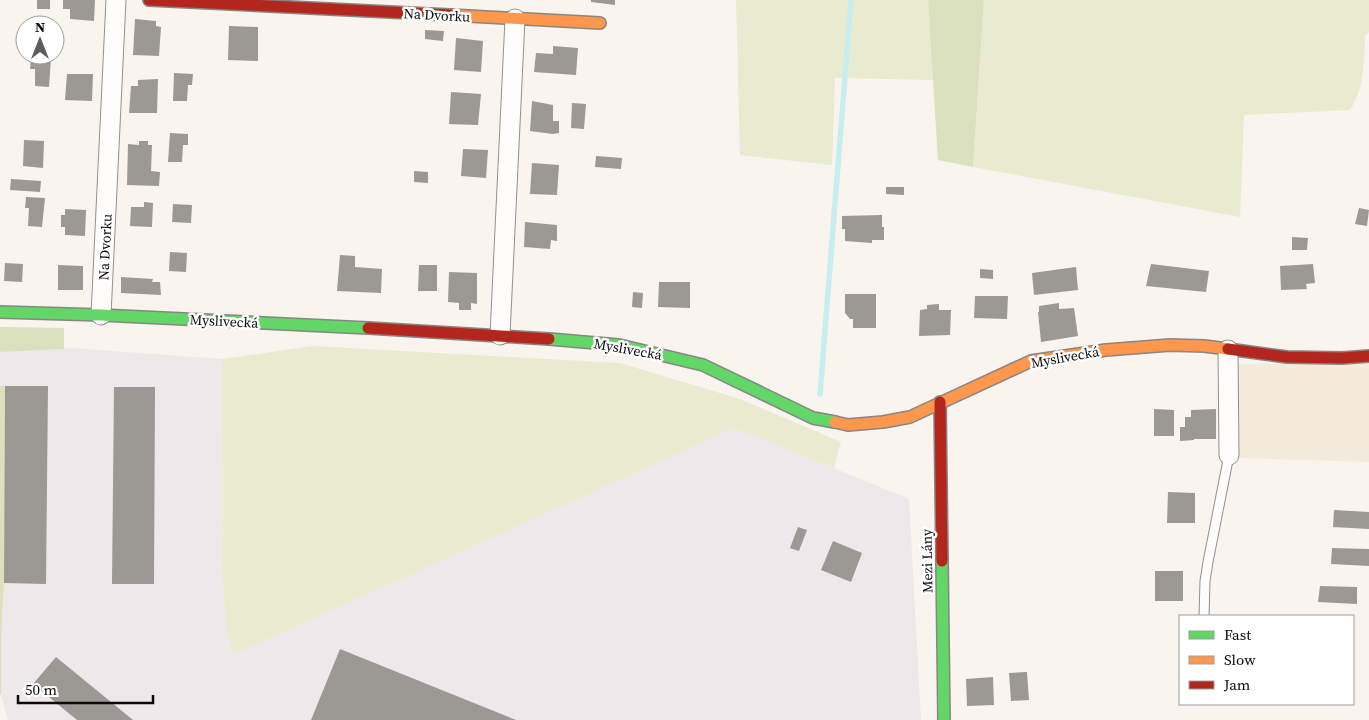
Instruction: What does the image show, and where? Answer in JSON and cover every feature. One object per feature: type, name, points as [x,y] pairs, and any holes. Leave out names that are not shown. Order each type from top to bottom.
[{"type":"street","name":"Na Dvorku","points":[[101,315],[116,0]]},
{"type":"street","name":"Na Dvorku","points":[[150,0],[600,23]]},
{"type":"street","points":[[500,335],[515,19]]},
{"type":"street","name":"Myslivecká","points":[[0,312],[101,315],[500,335],[619,345],[703,365],[813,418],[848,425],[883,422],[910,417],[1031,361],[1106,350],[1170,345],[1204,346],[1287,357],[1342,358],[1369,356]]},
{"type":"street","points":[[1228,350],[1229,454]]},
{"type":"street","name":"Mezi Lány","points":[[940,402],[944,720]]},
{"type":"lane","points":[[1204,615],[1205,581],[1229,454]]},
{"type":"shaded area","points":[[72,348],[222,359],[223,585],[226,630],[233,655],[734,427],[909,499],[921,720],[8,720],[1,695],[4,583],[5,386],[0,386],[0,352]]},
{"type":"shaded area","points":[[1369,363],[1369,462],[1236,458],[1238,364]]},
{"type":"green space","points":[[736,0],[928,0],[934,80],[835,78],[832,165],[740,155]]},
{"type":"green space","points":[[928,0],[984,0],[973,167],[938,160]]},
{"type":"green space","points":[[984,0],[1369,0],[1369,32],[1365,35],[1364,64],[1359,93],[1350,110],[1244,115],[1240,217],[973,167]]},
{"type":"green space","points":[[0,327],[64,328],[64,349],[0,352]]},
{"type":"green space","points":[[313,346],[620,363],[740,399],[841,442],[834,468],[734,428],[233,655],[226,630],[223,585],[222,359]]},
{"type":"green space","points":[[0,386],[5,386],[4,583],[1,695],[0,695]]},
{"type":"building","points":[[37,0],[50,0],[50,9],[37,9]]},
{"type":"building","points":[[63,0],[95,0],[94,21],[70,19],[70,9],[63,9]]},
{"type":"building","points":[[591,0],[615,0],[615,5],[591,2]]},
{"type":"building","points":[[135,19],[156,21],[156,26],[161,27],[159,56],[133,55]]},
{"type":"building","points":[[229,26],[258,27],[258,61],[228,60]]},
{"type":"building","points":[[425,30],[444,31],[443,41],[425,39]]},
{"type":"building","points":[[456,38],[483,41],[481,72],[454,70]]},
{"type":"building","points":[[553,46],[578,48],[576,75],[534,72],[536,53],[553,54]]},
{"type":"building","points":[[30,65],[51,65],[49,87],[35,86],[35,69],[30,69]]},
{"type":"building","points":[[174,73],[193,74],[192,85],[188,85],[187,101],[173,101]]},
{"type":"building","points":[[67,74],[93,74],[92,101],[65,100]]},
{"type":"building","points":[[158,79],[157,113],[129,113],[131,86],[138,86],[138,80]]},
{"type":"building","points":[[451,92],[481,94],[478,125],[449,124]]},
{"type":"building","points":[[532,101],[553,105],[553,121],[559,121],[559,133],[530,131]]},
{"type":"building","points":[[572,103],[586,104],[584,129],[571,128]]},
{"type":"building","points":[[170,133],[188,134],[188,145],[183,145],[182,162],[168,162]]},
{"type":"building","points":[[24,140],[44,141],[43,168],[23,166]]},
{"type":"building","points":[[139,141],[148,141],[148,145],[152,145],[151,171],[160,172],[159,186],[127,185],[128,144],[139,145]]},
{"type":"building","points":[[463,149],[488,150],[486,178],[461,176]]},
{"type":"building","points":[[596,156],[622,158],[621,169],[595,167]]},
{"type":"building","points":[[532,163],[559,165],[557,195],[530,194]]},
{"type":"building","points":[[414,171],[428,172],[428,183],[414,182]]},
{"type":"building","points":[[11,179],[41,181],[40,192],[10,190]]},
{"type":"building","points":[[886,187],[904,187],[904,195],[886,194]]},
{"type":"building","points":[[26,197],[45,198],[42,227],[28,226],[29,208],[25,208]]},
{"type":"building","points":[[144,202],[153,203],[152,227],[130,226],[131,207],[144,207]]},
{"type":"building","points":[[173,204],[192,205],[191,223],[172,222]]},
{"type":"building","points":[[1359,208],[1369,210],[1367,226],[1355,224]]},
{"type":"building","points":[[65,209],[86,210],[85,236],[65,235],[65,227],[61,227],[61,215],[65,215]]},
{"type":"building","points":[[882,215],[884,240],[872,240],[872,243],[845,241],[845,229],[842,229],[842,216]]},
{"type":"building","points":[[525,222],[557,225],[557,241],[551,240],[550,249],[524,247]]},
{"type":"building","points":[[1292,237],[1308,238],[1307,250],[1292,250]]},
{"type":"building","points":[[170,252],[187,253],[186,272],[169,271]]},
{"type":"building","points":[[340,255],[355,256],[355,267],[382,269],[381,293],[337,291]]},
{"type":"building","points":[[5,263],[23,264],[22,282],[4,281]]},
{"type":"building","points":[[1151,264],[1209,271],[1206,292],[1146,286]]},
{"type":"building","points":[[1313,264],[1315,283],[1306,284],[1307,289],[1281,290],[1280,266]]},
{"type":"building","points":[[58,265],[83,266],[83,290],[58,290]]},
{"type":"building","points":[[419,265],[437,265],[437,291],[418,291]]},
{"type":"building","points":[[1076,267],[1078,290],[1034,295],[1032,273]]},
{"type":"building","points":[[980,269],[993,270],[993,279],[980,278]]},
{"type":"building","points":[[449,272],[477,273],[477,304],[471,303],[471,310],[459,310],[459,303],[448,302]]},
{"type":"building","points":[[121,277],[153,279],[152,282],[160,282],[161,295],[121,293]]},
{"type":"building","points":[[659,282],[690,282],[690,308],[658,307]]},
{"type":"building","points":[[633,292],[643,293],[642,308],[632,307]]},
{"type":"building","points":[[845,294],[876,294],[876,328],[853,328],[853,319],[850,319],[845,313]]},
{"type":"building","points":[[975,296],[1008,296],[1007,319],[974,318]]},
{"type":"building","points":[[1059,303],[1059,309],[1074,308],[1078,336],[1041,342],[1039,306]]},
{"type":"building","points":[[939,304],[939,310],[951,310],[950,335],[919,336],[920,310],[927,309],[927,305]]},
{"type":"building","points":[[5,386],[48,386],[46,584],[4,583]]},
{"type":"building","points":[[114,387],[155,387],[154,584],[112,584]]},
{"type":"building","points":[[1154,409],[1174,410],[1174,436],[1154,436]]},
{"type":"building","points":[[1216,409],[1216,439],[1180,441],[1180,427],[1185,427],[1185,417],[1191,417],[1191,410]]},
{"type":"building","points":[[1168,492],[1195,493],[1195,523],[1167,523]]},
{"type":"building","points":[[1334,510],[1369,512],[1369,529],[1333,527]]},
{"type":"building","points":[[798,527],[807,530],[799,551],[790,548]]},
{"type":"building","points":[[833,541],[862,553],[851,582],[821,570]]},
{"type":"building","points":[[1332,548],[1369,549],[1369,566],[1331,564]]},
{"type":"building","points":[[1155,571],[1183,571],[1183,601],[1155,601]]},
{"type":"building","points":[[1320,586],[1357,587],[1357,604],[1318,602]]},
{"type":"building","points":[[340,649],[516,720],[311,720]]},
{"type":"building","points":[[56,657],[133,720],[77,720],[33,684]]},
{"type":"building","points":[[1027,672],[1029,700],[1011,701],[1009,673]]},
{"type":"building","points":[[993,677],[994,705],[967,706],[966,679]]},
{"type":"waterway","points":[[820,394],[851,0]]},
{"type":"traffic: fast","points":[[0,312],[368,328]]},
{"type":"traffic: fast","points":[[549,339],[619,345],[703,365],[813,418],[835,422]]},
{"type":"traffic: fast","points":[[942,561],[944,720]]},
{"type":"traffic: slow","points":[[450,15],[600,23]]},
{"type":"traffic: slow","points":[[835,422],[848,425],[883,422],[910,417],[1031,361],[1106,350],[1170,345],[1228,349]]},
{"type":"traffic: jam","points":[[149,0],[450,15]]},
{"type":"traffic: jam","points":[[368,328],[549,339]]},
{"type":"traffic: jam","points":[[1228,349],[1287,357],[1342,358],[1369,356]]},
{"type":"traffic: jam","points":[[940,402],[942,561]]}]
